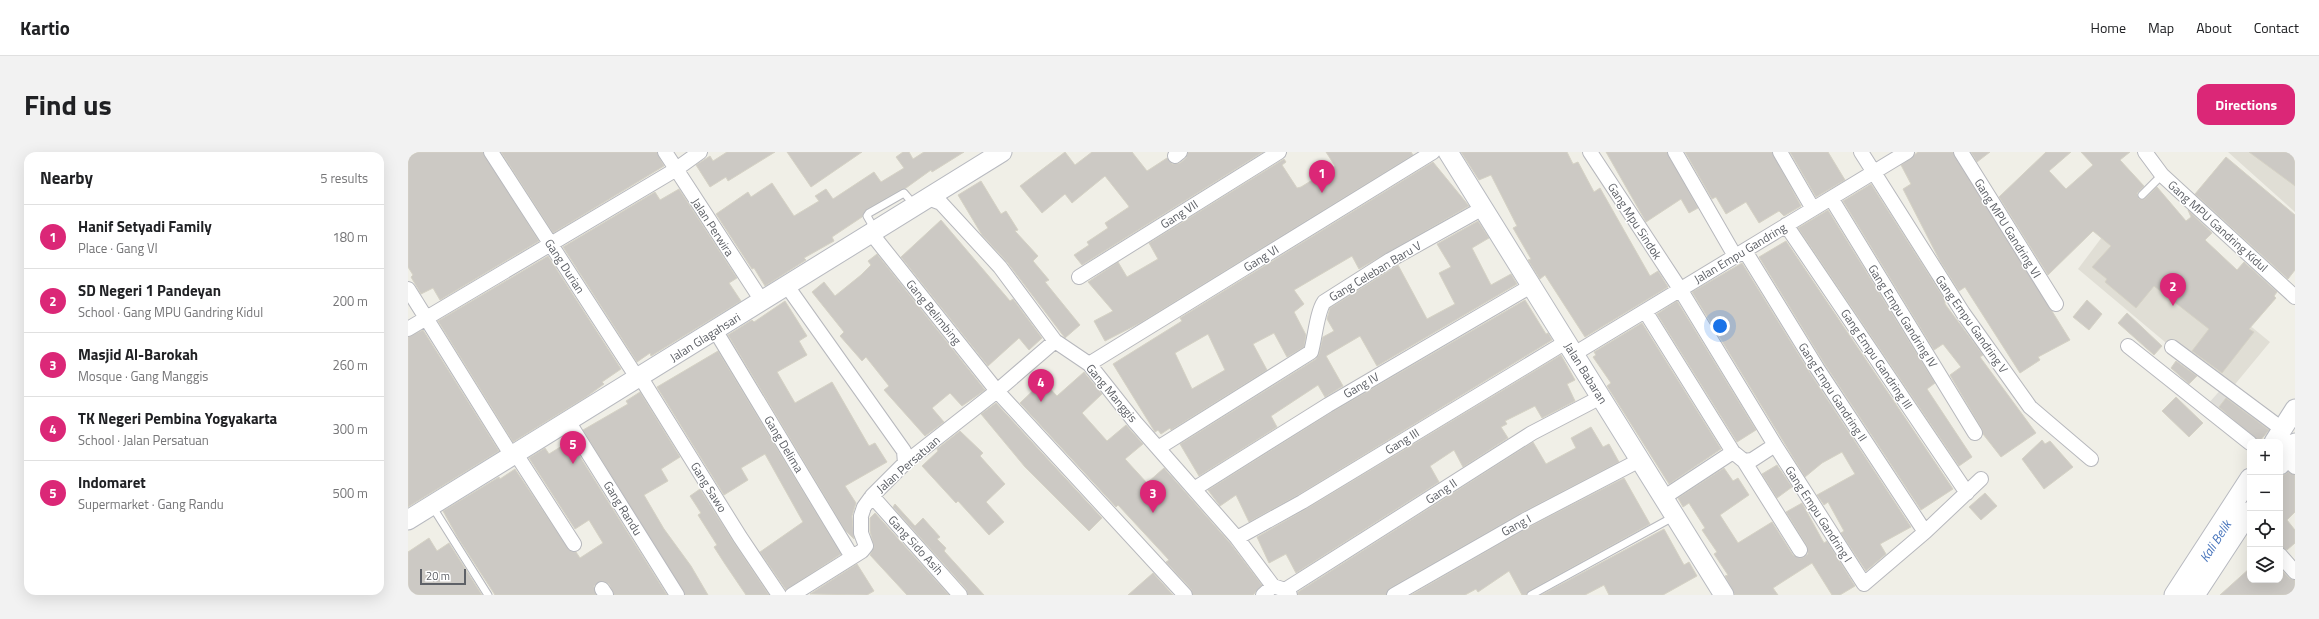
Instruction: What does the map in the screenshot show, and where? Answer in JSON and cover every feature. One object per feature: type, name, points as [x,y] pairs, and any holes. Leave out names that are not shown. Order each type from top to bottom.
[{"type":"street","name":"Gang Durian","points":[[491,152],[640,378]]},
{"type":"street","name":"Jalan Perwira","points":[[665,152],[675,170],[762,301]]},
{"type":"street","points":[[408,329],[550,243],[675,170],[700,152]]},
{"type":"street","name":"Jalan Glagahsari","points":[[409,518],[640,378],[1002,152]]},
{"type":"street","name":"Gang VII","points":[[1079,277],[1279,152]]},
{"type":"street","name":"Gang VI","points":[[1089,364],[1433,152]]},
{"type":"street","name":"Jalan Babaran","points":[[1448,152],[1724,595]]},
{"type":"street","name":"Gang Mpu Sindok","points":[[1590,152],[1680,289]]},
{"type":"street","name":"Gang Empu Gandring II","points":[[1674,152],[1925,532]]},
{"type":"street","points":[[1780,152],[1813,209]]},
{"type":"street","name":"Gang Empu Gandring V","points":[[1861,152],[1963,313],[2030,407],[2091,459]]},
{"type":"street","name":"Jalan Empu Gandring","points":[[1570,348],[1645,311],[1907,152]]},
{"type":"street","name":"Gang MPU Gandring VI","points":[[1961,152],[2056,304]]},
{"type":"street","name":"Gang MPU Gandring Kidul","points":[[2145,152],[2162,175],[2295,296]]},
{"type":"street","name":"Gang Manggis","points":[[928,198],[941,203],[1000,267],[1055,341],[1089,364],[1158,448],[1237,538],[1278,591]]},
{"type":"street","name":"Gang Empu Gandring IV","points":[[1831,198],[1975,433]]},
{"type":"street","name":"Gang Celeban Baru V","points":[[1158,448],[1311,352],[1317,331],[1319,308],[1324,302],[1390,260],[1483,208]]},
{"type":"street","name":"Gang Empu Gandring III","points":[[1786,225],[1967,493]]},
{"type":"street","name":"Gang Belimbing","points":[[871,233],[997,391],[1185,595]]},
{"type":"street","points":[[787,286],[904,450],[905,463]]},
{"type":"street","name":"Gang IV","points":[[1194,490],[1328,405],[1531,286]]},
{"type":"street","points":[[408,289],[514,455],[574,544]]},
{"type":"street","name":"Gang Empu Gandring I","points":[[1680,289],[1775,445],[1864,584],[1925,532]]},
{"type":"street","points":[[1645,311],[1800,550]]},
{"type":"street","name":"Gang Delima","points":[[715,330],[852,557]]},
{"type":"street","name":"Jalan Persatuan","points":[[792,595],[852,557],[866,546],[861,533],[861,516],[864,507],[872,496],[905,463],[997,391],[1055,341]]},
{"type":"street","points":[[2128,346],[2247,441]]},
{"type":"street","points":[[2172,347],[2278,436],[2295,409]]},
{"type":"street","name":"Gang III","points":[[1237,538],[1570,348]]},
{"type":"street","name":"Gang Sawo","points":[[640,378],[740,537],[780,595]]},
{"type":"street","name":"Gang II","points":[[1278,591],[1532,433],[1601,397]]},
{"type":"street","name":"Gang Randu","points":[[568,421],[677,595]]},
{"type":"street","points":[[1663,498],[1739,457],[1752,460],[1775,445]]},
{"type":"street","name":"Gang I","points":[[1394,595],[1525,520],[1640,460]]},
{"type":"street","points":[[1925,532],[1981,479]]},
{"type":"street","points":[[2174,595],[2247,483]]},
{"type":"street","name":"Gang Sido Asih","points":[[872,496],[960,595]]},
{"type":"street","points":[[2195,595],[2247,520]]},
{"type":"street","points":[[2283,558],[2295,572]]},
{"type":"lane","points":[[2142,195],[2162,175]]},
{"type":"lane","points":[[432,505],[488,595]]},
{"type":"lane","points":[[1531,595],[1675,516]]},
{"type":"shaded area","points":[[2228,152],[2295,152],[2295,212]]},
{"type":"shaded area","points":[[2117,217],[2270,342],[2227,394],[2078,269]]},
{"type":"shaded area","points":[[2224,386],[2271,430],[2257,438],[2208,404]]},
{"type":"building","points":[[417,152],[483,152],[539,241],[440,300],[433,288],[421,294],[411,277],[413,275],[408,267],[408,157]]},
{"type":"building","points":[[501,152],[657,152],[664,166],[553,233]]},
{"type":"building","points":[[727,152],[775,152],[728,181],[726,177],[710,187],[696,165],[710,156],[713,161]]},
{"type":"building","points":[[787,152],[862,152],[811,187]]},
{"type":"building","points":[[903,152],[909,152],[913,159],[924,152],[964,152],[932,172],[931,170],[906,188],[867,209],[862,217],[832,237],[834,241],[804,258],[806,260],[765,286],[716,214],[748,192],[751,197],[772,183],[794,216],[819,201],[815,196],[826,189],[833,199],[874,172],[881,182],[904,168],[896,157]]},
{"type":"building","points":[[1065,152],[1075,165],[1092,152],[1132,152],[1147,171],[1167,158],[1172,164],[1180,163],[1186,158],[1188,152],[1263,152],[1082,265],[1074,255],[1089,245],[1087,242],[1108,228],[1105,223],[1129,207],[1105,176],[1072,203],[1065,194],[1042,213],[1020,186]]},
{"type":"building","points":[[1326,152],[1411,152],[1413,155],[1140,323],[1105,341],[1094,321],[1113,311],[1088,282],[1118,262],[1127,277],[1158,259],[1149,243],[1284,159],[1286,162],[1282,165],[1297,188],[1301,187],[1335,166]]},
{"type":"building","points":[[1461,152],[1567,152],[1573,164],[1578,162],[1594,192],[1600,188],[1650,276],[1658,271],[1668,287],[1585,337],[1545,275],[1540,279],[1528,260],[1531,259],[1513,228],[1517,226],[1491,175],[1479,180]]},
{"type":"building","points":[[1606,152],[1667,152],[1698,208],[1689,213],[1681,199],[1646,222]]},
{"type":"building","points":[[1685,152],[1772,152],[1801,206],[1784,216],[1779,211],[1759,223],[1746,202],[1726,214],[1716,197],[1712,199]]},
{"type":"building","points":[[1790,152],[1828,152],[1845,180],[1816,197]]},
{"type":"building","points":[[1918,152],[1953,152],[2070,340],[2038,357],[2040,360],[2020,373],[1965,287],[1959,291],[1940,261],[1903,189],[1911,184],[1901,165]]},
{"type":"building","points":[[1971,152],[1990,152],[1977,162]]},
{"type":"building","points":[[2046,152],[2071,152],[2049,171],[2066,189],[2093,165],[2081,152],[2130,152],[2120,160],[2144,186],[2137,193],[2139,199],[2145,199],[2157,187],[2186,221],[2191,217],[2188,210],[2212,233],[2205,240],[2237,270],[2244,262],[2277,292],[2274,296],[2276,298],[2249,329],[2254,332],[2222,373],[2192,351],[2209,329],[2154,286],[2136,308],[2105,282],[2107,279],[2092,267],[2111,246],[2093,231],[2048,275],[1999,197]]},
{"type":"building","points":[[2249,152],[2295,152],[2295,186]]},
{"type":"building","points":[[2226,157],[2295,215],[2295,270],[2288,279],[2195,194]]},
{"type":"building","points":[[1433,162],[1469,206],[1359,269],[1352,256],[1294,290],[1304,304],[1294,312],[1306,335],[1304,347],[1287,357],[1274,333],[1253,344],[1267,370],[1171,430],[1170,428],[1161,434],[1158,430],[1155,432],[1113,364],[1182,321],[1180,318]],"holes":[[[1208,334],[1225,370],[1192,389],[1175,353]]]},
{"type":"building","points":[[981,181],[1001,214],[1006,211],[1018,230],[1015,231],[1038,256],[1033,261],[1049,280],[1045,282],[1080,325],[1065,338],[1007,262],[982,235],[958,195]]},
{"type":"building","points":[[1871,184],[1945,300],[1945,304],[1983,355],[1980,357],[2036,433],[2001,457],[1983,434],[1982,429],[1950,375],[1961,367],[1943,344],[1934,350],[1843,201]]},
{"type":"building","points":[[679,189],[737,278],[729,283],[741,301],[651,356],[650,353],[637,362],[563,247],[655,192],[660,200]]},
{"type":"building","points":[[1828,210],[1935,383],[1927,389],[1972,457],[1959,466],[1798,228]]},
{"type":"building","points":[[941,220],[1010,301],[1013,299],[1042,338],[1029,350],[1019,338],[988,366],[901,257]]},
{"type":"building","points":[[1478,221],[1489,238],[1472,248],[1491,285],[1511,274],[1517,284],[1377,366],[1360,336],[1326,356],[1343,386],[1325,397],[1318,385],[1271,416],[1277,427],[1199,476],[1180,444],[1316,359],[1319,354],[1323,337],[1334,331],[1327,319],[1330,308],[1398,265],[1427,319],[1455,304],[1439,273],[1451,267],[1437,244]]},
{"type":"building","points":[[1786,241],[1953,489],[1921,510],[1824,363],[1759,257]]},
{"type":"building","points":[[877,254],[985,390],[962,406],[950,393],[932,408],[944,422],[925,436],[884,390],[889,386],[866,357],[862,361],[840,336],[844,332],[812,292],[824,282],[835,296],[871,265],[868,261]]},
{"type":"building","points":[[548,256],[621,369],[602,382],[604,384],[586,397],[513,442],[438,321]]},
{"type":"building","points":[[1742,263],[1810,373],[1911,527],[1880,544],[1886,554],[1866,571],[1841,533],[1844,531],[1828,502],[1824,505],[1817,495],[1855,474],[1842,452],[1822,463],[1805,477],[1692,292]]},
{"type":"building","points":[[1525,300],[1546,334],[1548,333],[1552,340],[1298,495],[1249,522],[1236,495],[1220,506],[1208,490],[1332,412]]},
{"type":"building","points":[[2087,300],[2102,314],[2089,330],[2073,317]]},
{"type":"building","points":[[785,301],[807,336],[799,341],[807,355],[777,372],[795,403],[832,382],[869,446],[875,443],[887,462],[845,486],[856,503],[852,516],[854,539],[845,530],[728,335],[752,320],[754,322]]},
{"type":"building","points":[[1677,301],[1756,430],[1737,442],[1657,314]]},
{"type":"building","points":[[2127,313],[2162,346],[2154,355],[2118,323]]},
{"type":"building","points":[[1642,323],[1721,449],[1669,484],[1607,386],[1611,383],[1593,357],[1596,355],[1594,352]]},
{"type":"building","points":[[423,330],[499,451],[408,507],[408,337]]},
{"type":"building","points":[[718,351],[841,554],[786,590],[760,552],[803,522],[765,454],[741,468],[748,480],[724,495],[657,387]]},
{"type":"building","points":[[1561,355],[1575,380],[1567,384],[1575,401],[1542,418],[1535,406],[1505,421],[1507,424],[1501,427],[1508,438],[1463,467],[1454,450],[1430,466],[1439,482],[1296,573],[1286,554],[1269,563],[1257,537]]},
{"type":"building","points":[[2176,361],[2197,376],[2189,384],[2171,368]]},
{"type":"building","points":[[1084,372],[1102,394],[1082,413],[1107,441],[1126,425],[1143,444],[1125,459],[1147,483],[1164,468],[1230,543],[1262,585],[1253,595],[1193,595],[1191,589],[1166,562],[1169,560],[1118,505],[1116,507],[1020,403],[1043,381],[1057,396]]},
{"type":"building","points":[[640,392],[680,457],[661,469],[668,481],[644,495],[664,529],[691,566],[708,595],[685,595],[583,430],[628,404],[626,401]]},
{"type":"building","points":[[2176,397],[2203,423],[2189,437],[2162,411]]},
{"type":"building","points":[[2226,398],[2269,430],[2262,439],[2256,439],[2219,407]]},
{"type":"building","points":[[996,403],[1102,518],[1089,531],[1025,467],[981,414]]},
{"type":"building","points":[[1591,427],[1603,447],[1609,444],[1619,462],[1521,513],[1390,588],[1386,595],[1298,595],[1298,592],[1533,442],[1546,464],[1576,448],[1571,438]]},
{"type":"building","points":[[960,431],[983,453],[980,456],[1005,484],[986,502],[1004,522],[989,535],[958,501],[956,503],[922,466],[938,451],[937,449]]},
{"type":"building","points":[[2042,440],[2045,444],[2050,441],[2073,467],[2044,489],[2022,459]]},
{"type":"building","points":[[570,441],[667,595],[614,595],[609,584],[602,581],[594,586],[596,595],[495,595],[458,538],[443,511],[515,469],[570,551],[576,552],[580,558],[603,543],[589,520],[575,529],[529,458],[545,448],[549,454]]},
{"type":"building","points":[[1777,465],[1792,487],[1777,498],[1762,474]]},
{"type":"building","points":[[1724,468],[1733,481],[1738,478],[1749,495],[1720,515],[1738,543],[1772,522],[1793,555],[1800,558],[1804,557],[1808,554],[1807,546],[1786,512],[1802,503],[1824,543],[1827,541],[1855,586],[1840,595],[1832,595],[1812,563],[1773,588],[1778,595],[1735,595],[1725,576],[1728,575],[1714,554],[1717,552],[1702,530],[1705,528],[1689,503],[1683,507],[1678,498]]},
{"type":"building","points":[[2288,472],[2295,475],[2295,512],[2287,520],[2295,530],[2295,543],[2287,550],[2283,548],[2283,476]]},
{"type":"building","points":[[1624,478],[1650,524],[1529,591],[1526,595],[1522,595],[1509,571],[1478,592],[1476,589],[1465,595],[1411,595],[1529,527]]},
{"type":"building","points":[[700,489],[769,595],[746,595],[725,564],[714,547],[717,545],[698,515],[701,513],[690,496]]},
{"type":"building","points":[[1985,493],[1997,506],[1981,520],[1969,507]]},
{"type":"building","points":[[895,504],[915,526],[923,518],[940,537],[937,539],[946,548],[944,551],[984,595],[968,595],[966,589],[893,507]]},
{"type":"building","points":[[875,513],[949,595],[907,595],[870,555],[874,547],[870,531],[870,518]]},
{"type":"building","points":[[1664,529],[1684,565],[1689,562],[1697,576],[1663,595],[1609,595],[1604,585],[1585,595],[1541,595]]},
{"type":"building","points":[[429,538],[437,551],[449,543],[482,595],[408,595],[408,552]]},
{"type":"building","points":[[857,564],[874,591],[867,595],[810,594]]},
{"type":"building","points":[[2247,571],[2247,583],[2283,583],[2283,571],[2289,578],[2295,580],[2295,595],[2220,595]]},
{"type":"building","points":[[1153,573],[1173,595],[1128,595]]},
{"type":"place","name":"Hanif Setyadi Family","points":[[1322,193]]},
{"type":"place","name":"SD Negeri 1 Pandeyan","points":[[2173,306]]},
{"type":"place","name":"TK Negeri Pembina Yogyakarta","points":[[1041,402]]},
{"type":"place","name":"Indomaret","points":[[573,464]]},
{"type":"place","name":"Masjid Al-Barokah","points":[[1153,513]]},
{"type":"water label","name":"Kali Belik","points":[[2215,541]]}]
